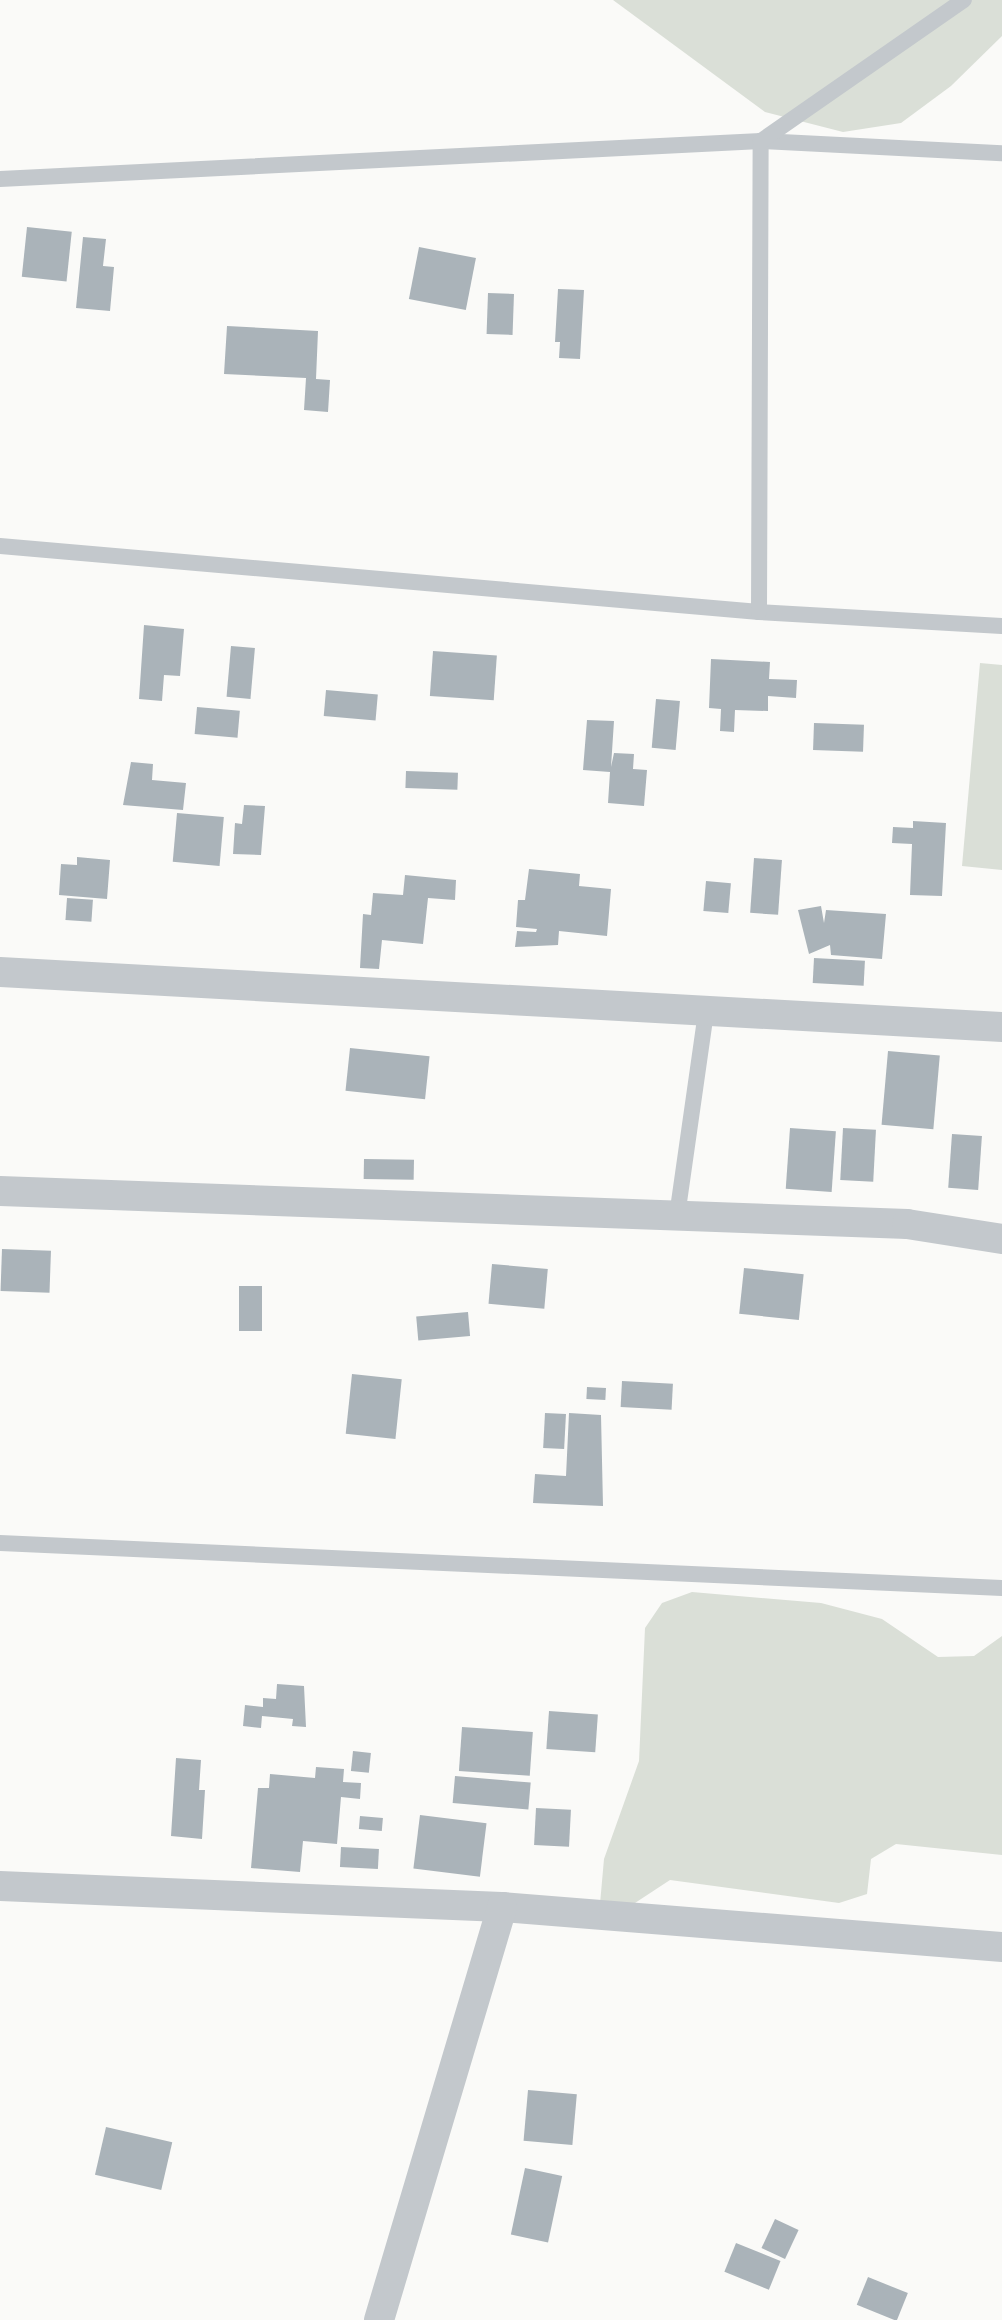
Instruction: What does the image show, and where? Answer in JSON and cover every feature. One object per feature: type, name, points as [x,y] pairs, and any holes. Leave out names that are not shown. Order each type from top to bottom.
[{"type":"street","points":[[0,972],[706,1013],[1002,1027]]},
{"type":"street","points":[[0,1191],[907,1224],[1002,1239]]},
{"type":"street","points":[[0,1886],[502,1907],[1002,1947]]},
{"type":"street","points":[[379,2320],[502,1907]]},
{"type":"lane","points":[[761,141],[964,0]]},
{"type":"lane","points":[[759,612],[761,141]]},
{"type":"lane","points":[[0,179],[761,141],[1002,153]]},
{"type":"lane","points":[[0,546],[759,612],[1002,626]]},
{"type":"lane","points":[[677,1216],[706,1013]]},
{"type":"lane","points":[[0,1543],[1002,1588]]},
{"type":"shaded area","points":[[613,0],[1002,0],[1002,36],[951,86],[901,123],[843,132],[765,112]]},
{"type":"shaded area","points":[[980,663],[1002,665],[1002,870],[962,866]]},
{"type":"shaded area","points":[[692,1592],[821,1603],[882,1619],[938,1657],[974,1656],[1002,1636],[1002,1855],[896,1844],[871,1859],[867,1894],[839,1903],[670,1880],[606,1922],[599,1915],[604,1859],[639,1761],[645,1628],[662,1603]]},
{"type":"building","points":[[27,227],[72,232],[67,281],[22,277]]},
{"type":"building","points":[[83,237],[106,239],[103,266],[114,267],[110,311],[76,308]]},
{"type":"building","points":[[419,247],[476,258],[466,310],[409,299]]},
{"type":"building","points":[[558,289],[584,290],[580,359],[559,358],[560,342],[555,342]]},
{"type":"building","points":[[488,293],[514,294],[513,335],[487,334]]},
{"type":"building","points":[[227,326],[318,331],[316,379],[330,380],[328,412],[304,410],[306,378],[224,374]]},
{"type":"building","points":[[144,625],[184,629],[180,676],[164,675],[162,701],[139,699]]},
{"type":"building","points":[[231,646],[255,648],[250,699],[227,697]]},
{"type":"building","points":[[433,651],[497,655],[494,700],[430,696]]},
{"type":"building","points":[[711,659],[770,662],[769,679],[797,680],[796,698],[768,696],[768,711],[735,710],[734,732],[720,731],[721,709],[709,708]]},
{"type":"building","points":[[326,690],[378,695],[376,720],[324,716]]},
{"type":"building","points":[[656,699],[680,701],[676,750],[652,748]]},
{"type":"building","points":[[197,707],[240,711],[237,738],[195,734]]},
{"type":"building","points":[[587,720],[614,721],[611,767],[614,753],[634,754],[633,769],[647,770],[644,806],[608,803],[610,772],[583,770]]},
{"type":"building","points":[[814,723],[864,725],[863,752],[813,750]]},
{"type":"building","points":[[131,762],[153,764],[152,780],[186,783],[183,810],[123,805]]},
{"type":"building","points":[[406,771],[458,773],[457,790],[405,788]]},
{"type":"building","points":[[244,805],[265,806],[261,855],[233,854],[235,823],[242,824]]},
{"type":"building","points":[[177,813],[224,817],[220,866],[173,862]]},
{"type":"building","points":[[913,821],[946,823],[942,896],[910,895],[912,844],[892,843],[893,827],[913,828]]},
{"type":"building","points":[[77,857],[110,860],[107,899],[59,895],[61,864],[77,865]]},
{"type":"building","points":[[754,858],[782,860],[778,915],[750,913]]},
{"type":"building","points":[[529,869],[580,874],[579,886],[611,889],[607,936],[559,931],[558,945],[515,947],[517,931],[536,932],[537,929],[516,927],[518,900],[525,900]]},
{"type":"building","points":[[405,875],[456,880],[455,900],[428,898],[423,944],[382,940],[379,969],[360,968],[363,914],[371,915],[373,893],[403,895]]},
{"type":"building","points":[[706,881],[731,883],[728,913],[703,911]]},
{"type":"building","points":[[67,898],[93,900],[91,922],[65,920]]},
{"type":"building","points":[[821,906],[824,923],[826,910],[886,914],[882,959],[831,955],[830,945],[809,954],[798,910]]},
{"type":"building","points":[[814,958],[865,961],[864,986],[813,983]]},
{"type":"building","points":[[350,1048],[430,1056],[425,1099],[346,1091]]},
{"type":"building","points":[[888,1051],[940,1056],[933,1129],[882,1125]]},
{"type":"building","points":[[790,1128],[836,1131],[832,1192],[786,1189]]},
{"type":"building","points":[[843,1128],[876,1130],[873,1182],[840,1180]]},
{"type":"building","points":[[952,1134],[982,1136],[978,1190],[948,1188]]},
{"type":"building","points":[[364,1159],[414,1160],[414,1180],[364,1179]]},
{"type":"building","points":[[2,1249],[51,1251],[50,1293],[1,1291]]},
{"type":"building","points":[[492,1264],[548,1269],[544,1309],[489,1304]]},
{"type":"building","points":[[744,1268],[804,1274],[799,1320],[739,1314]]},
{"type":"building","points":[[239,1286],[262,1286],[262,1331],[239,1331]]},
{"type":"building","points":[[468,1312],[470,1336],[418,1340],[416,1317]]},
{"type":"building","points":[[352,1374],[402,1379],[395,1439],[346,1434]]},
{"type":"building","points":[[622,1381],[673,1384],[672,1410],[621,1407]]},
{"type":"building","points":[[587,1387],[606,1388],[605,1400],[586,1399]]},
{"type":"building","points":[[545,1413],[566,1414],[564,1449],[543,1448]]},
{"type":"building","points":[[569,1413],[601,1415],[603,1506],[533,1503],[535,1474],[566,1476]]},
{"type":"building","points":[[277,1684],[304,1686],[306,1727],[292,1726],[293,1719],[262,1716],[261,1728],[243,1726],[245,1705],[263,1707],[263,1698],[276,1699]]},
{"type":"building","points":[[549,1711],[598,1714],[595,1752],[546,1749]]},
{"type":"building","points":[[462,1727],[533,1732],[530,1776],[459,1771]]},
{"type":"building","points":[[353,1751],[371,1753],[369,1773],[351,1771]]},
{"type":"building","points":[[176,1758],[201,1760],[199,1790],[205,1790],[202,1839],[171,1836]]},
{"type":"building","points":[[316,1767],[344,1769],[343,1782],[361,1783],[360,1799],[341,1797],[337,1844],[303,1841],[300,1872],[251,1868],[258,1788],[269,1788],[270,1774],[315,1778]]},
{"type":"building","points":[[455,1776],[531,1783],[528,1810],[453,1803]]},
{"type":"building","points":[[536,1808],[571,1810],[569,1847],[534,1845]]},
{"type":"building","points":[[420,1815],[487,1823],[480,1877],[413,1869]]},
{"type":"building","points":[[360,1816],[383,1818],[382,1831],[359,1829]]},
{"type":"building","points":[[341,1847],[379,1849],[378,1869],[340,1867]]},
{"type":"building","points":[[528,2090],[577,2094],[572,2145],[524,2141]]},
{"type":"building","points":[[106,2127],[172,2142],[161,2190],[95,2175]]},
{"type":"building","points":[[525,2168],[562,2176],[548,2242],[511,2235]]},
{"type":"building","points":[[775,2219],[799,2230],[785,2259],[761,2248]]},
{"type":"building","points":[[736,2243],[781,2261],[769,2290],[724,2272]]},
{"type":"building","points":[[868,2277],[908,2293],[897,2320],[857,2305]]}]
